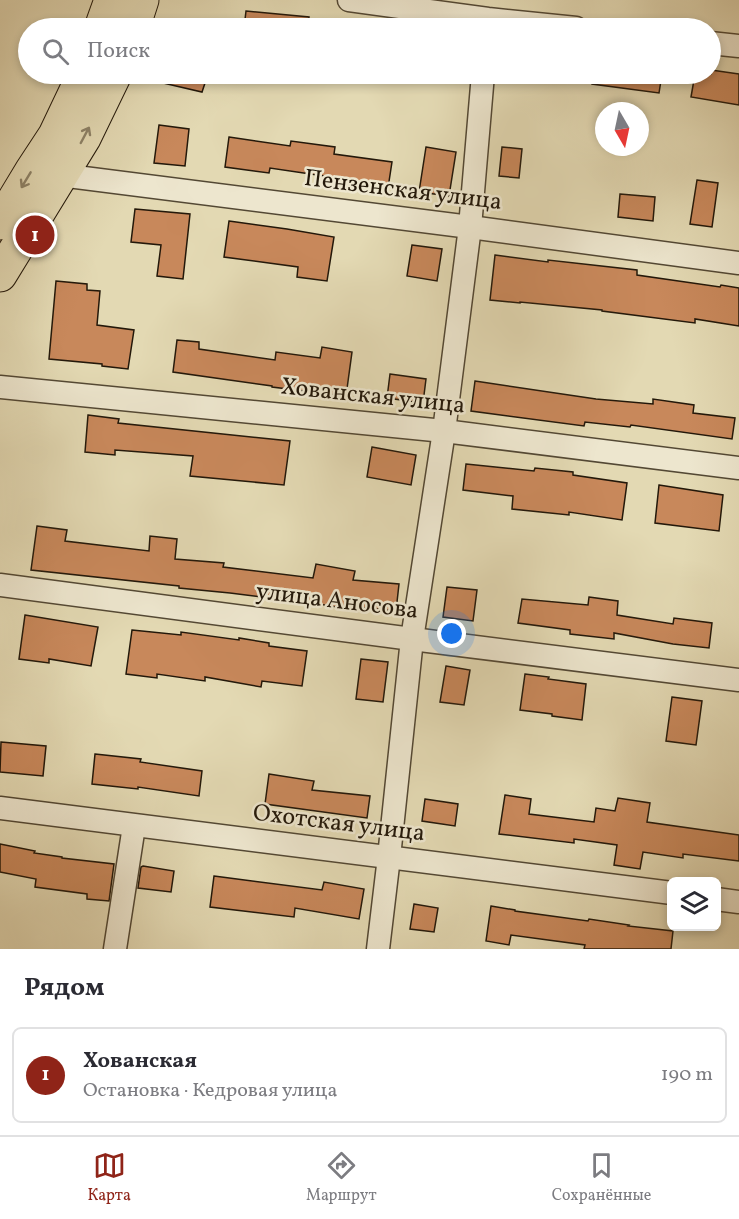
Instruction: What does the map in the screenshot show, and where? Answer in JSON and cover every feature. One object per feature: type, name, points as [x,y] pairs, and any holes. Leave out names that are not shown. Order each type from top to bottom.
[{"type":"main road","points":[[105,18],[111,0]]},
{"type":"main road","points":[[136,18],[141,0]]},
{"type":"main road","points":[[0,223],[55,135],[79,84]]},
{"type":"main road","points":[[0,274],[84,138],[110,84]]},
{"type":"street","points":[[349,0],[453,18]]},
{"type":"street","points":[[721,44],[739,45]]},
{"type":"street","points":[[378,949],[412,639],[444,431],[470,226],[482,84]]},
{"type":"street","name":"Пензенская улица","points":[[60,176],[470,226],[739,263]]},
{"type":"street","name":"Хованская улица","points":[[0,387],[444,431],[739,468]]},
{"type":"street","name":"улица Аносова","points":[[0,585],[739,680]]},
{"type":"street","name":"Охотская улица","points":[[0,808],[667,892]]},
{"type":"street","points":[[115,949],[134,826]]},
{"type":"street","points":[[721,900],[739,902]]},
{"type":"building","points":[[246,11],[309,17],[309,18],[245,18]]},
{"type":"building","points":[[721,71],[739,74],[739,105],[691,97],[693,84],[721,84]]},
{"type":"building","points":[[167,84],[205,84],[202,92]]},
{"type":"building","points":[[592,84],[660,84],[659,93]]},
{"type":"building","points":[[159,125],[189,129],[185,166],[154,163]]},
{"type":"building","points":[[229,137],[290,146],[291,141],[335,147],[334,154],[392,162],[388,188],[270,168],[269,173],[225,167]]},
{"type":"building","points":[[426,147],[456,152],[449,196],[419,192]]},
{"type":"building","points":[[502,147],[522,149],[519,178],[499,176]]},
{"type":"building","points":[[697,180],[718,183],[712,227],[690,224]]},
{"type":"building","points":[[620,194],[655,197],[653,221],[618,217]]},
{"type":"building","points":[[135,209],[190,214],[183,279],[157,276],[161,245],[131,242]]},
{"type":"building","points":[[229,221],[334,237],[327,281],[297,277],[298,267],[224,257]]},
{"type":"building","points":[[412,245],[442,249],[437,281],[407,276]]},
{"type":"building","points":[[495,255],[637,270],[637,275],[739,288],[739,326],[695,319],[695,323],[602,310],[490,300]]},
{"type":"building","points":[[56,281],[87,284],[87,290],[100,291],[97,325],[134,330],[128,369],[49,359]]},
{"type":"building","points":[[177,340],[199,342],[199,349],[275,360],[276,352],[320,358],[322,347],[352,352],[346,396],[173,372]]},
{"type":"building","points":[[390,374],[426,379],[423,403],[387,398]]},
{"type":"building","points":[[475,381],[596,399],[653,404],[653,399],[694,405],[693,413],[735,418],[732,439],[631,425],[630,427],[585,422],[584,426],[471,411]]},
{"type":"building","points":[[88,415],[119,419],[118,423],[290,441],[284,485],[190,476],[193,456],[115,450],[115,455],[85,452]]},
{"type":"building","points":[[372,447],[416,455],[411,485],[367,477]]},
{"type":"building","points":[[466,464],[534,471],[535,468],[573,472],[573,475],[627,483],[622,520],[569,512],[569,515],[512,509],[513,496],[463,490]]},
{"type":"building","points":[[659,485],[723,495],[719,531],[655,523]]},
{"type":"building","points":[[37,526],[67,530],[65,541],[149,551],[150,536],[177,539],[175,559],[224,563],[223,567],[313,578],[316,564],[355,571],[353,580],[399,584],[396,611],[349,606],[348,609],[277,597],[277,599],[31,570]]},
{"type":"building","points":[[447,587],[477,590],[473,621],[443,617]]},
{"type":"building","points":[[589,597],[618,601],[617,615],[673,624],[674,618],[712,623],[709,648],[614,633],[614,639],[570,634],[570,630],[518,623],[522,599],[588,605]]},
{"type":"building","points":[[25,615],[98,627],[91,666],[49,659],[49,663],[19,659]]},
{"type":"building","points":[[132,630],[181,635],[181,632],[239,640],[239,638],[269,643],[269,646],[307,651],[302,686],[262,681],[261,687],[205,677],[205,681],[157,674],[157,678],[126,674]]},
{"type":"building","points":[[361,659],[388,662],[383,702],[356,699]]},
{"type":"building","points":[[446,666],[470,670],[464,705],[440,702]]},
{"type":"building","points":[[525,674],[586,684],[582,720],[520,710]]},
{"type":"building","points":[[672,697],[702,701],[696,745],[666,741]]},
{"type":"building","points":[[1,742],[46,746],[43,776],[0,772]]},
{"type":"building","points":[[95,754],[141,759],[140,762],[202,771],[199,796],[138,787],[138,789],[92,784]]},
{"type":"building","points":[[269,774],[314,781],[312,790],[370,796],[367,818],[265,804]]},
{"type":"building","points":[[505,795],[531,799],[529,814],[594,822],[596,808],[615,811],[618,798],[650,803],[647,822],[739,835],[739,861],[683,854],[683,858],[643,852],[640,869],[614,865],[617,845],[574,839],[574,843],[499,834]]},
{"type":"building","points":[[425,799],[458,804],[455,826],[422,821]]},
{"type":"building","points":[[0,844],[62,858],[114,864],[109,901],[87,899],[87,894],[35,887],[36,879],[0,872]]},
{"type":"building","points":[[143,866],[174,871],[171,892],[138,888]]},
{"type":"building","points":[[214,876],[322,890],[324,882],[364,889],[359,919],[295,908],[294,917],[210,907]]},
{"type":"building","points":[[414,904],[438,908],[434,932],[410,929]]},
{"type":"building","points":[[491,906],[673,931],[671,949],[584,949],[585,945],[511,935],[509,945],[486,941]]},
{"type":"place","name":"Хованская","points":[[35,235]]}]
